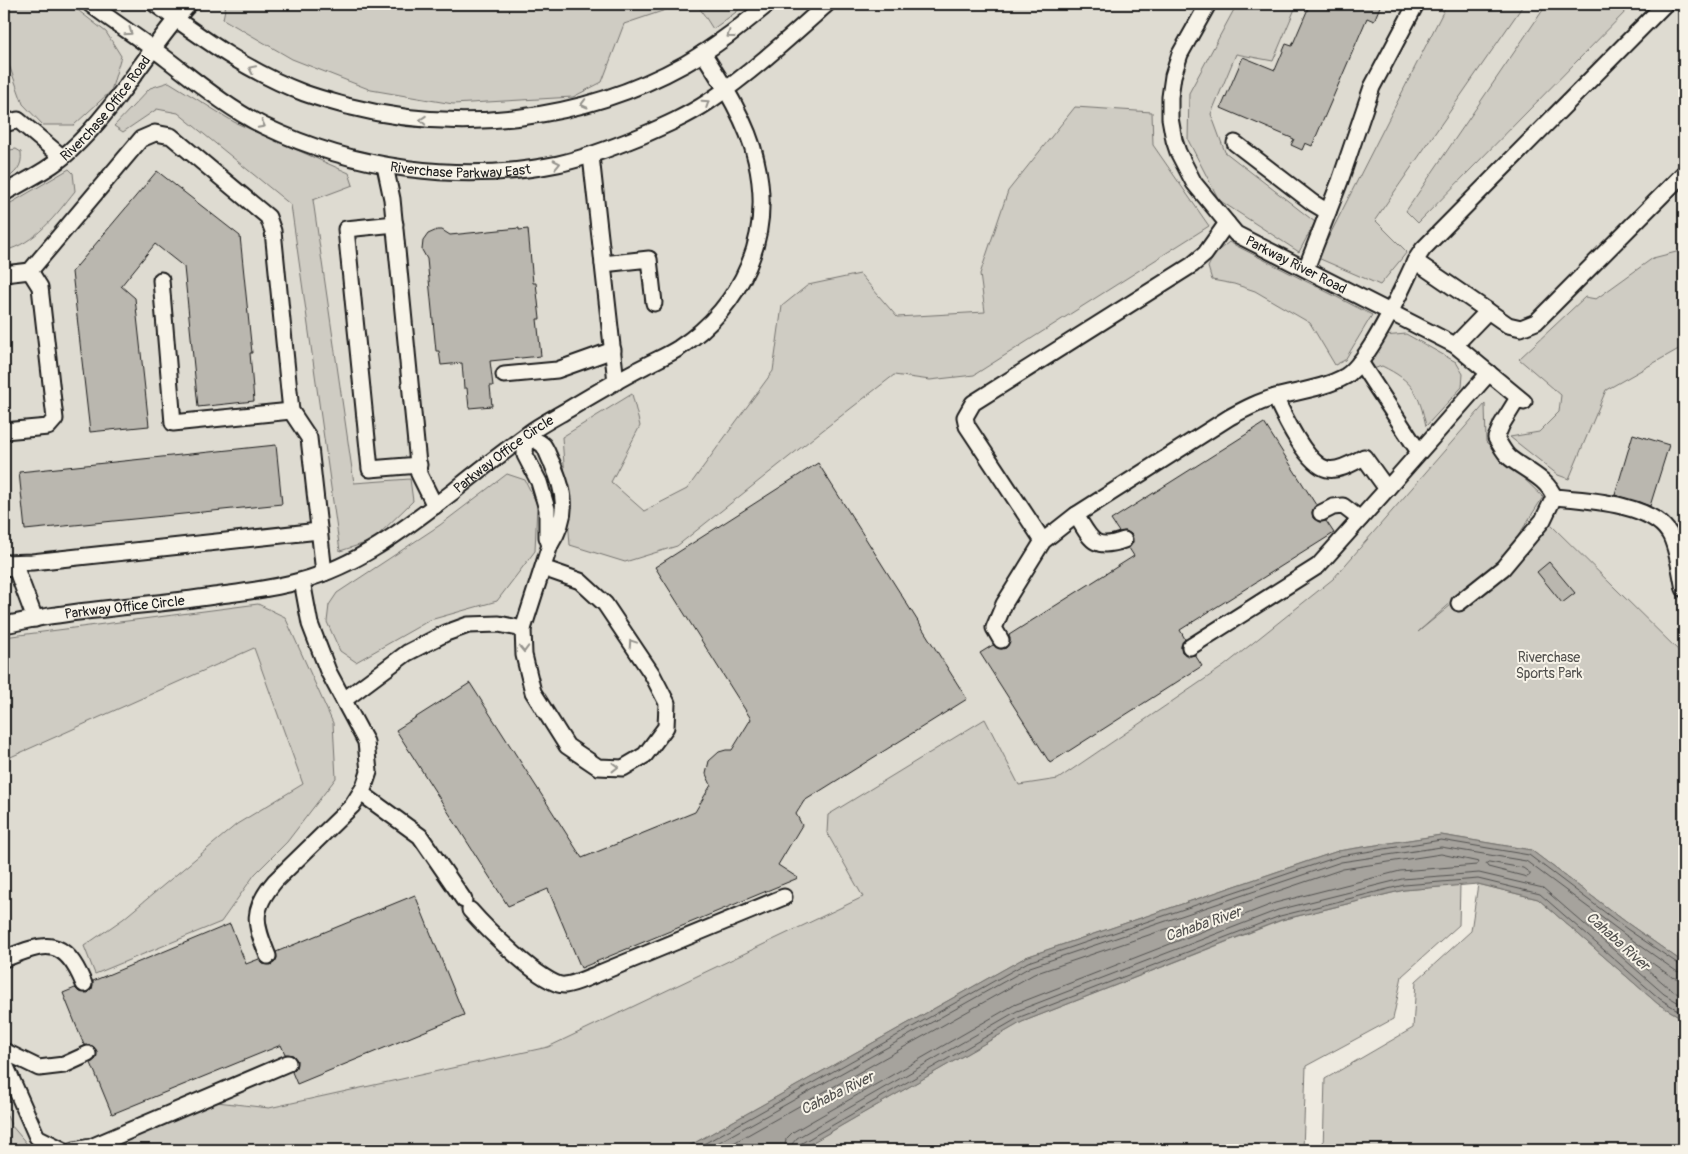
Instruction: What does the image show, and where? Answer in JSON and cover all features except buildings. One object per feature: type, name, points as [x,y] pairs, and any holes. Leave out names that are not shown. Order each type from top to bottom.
[{"type":"street","name":"Riverchase Parkway East","points":[[90,4],[210,91],[263,126],[354,159],[385,166],[450,172],[485,172],[534,168],[590,156],[665,126],[688,114],[725,90],[827,4]]},
{"type":"street","points":[[155,4],[226,55],[303,93],[379,114],[453,122],[500,120],[541,115],[628,90],[683,65],[703,53],[731,34],[768,4]]},
{"type":"street","name":"Riverchase Office Road","points":[[4,193],[50,166],[86,136],[105,116],[189,4]]},
{"type":"street","name":"Parkway River Road","points":[[1208,4],[1180,54],[1173,76],[1170,97],[1170,118],[1178,152],[1194,183],[1236,234],[1455,344],[1521,400],[1502,424],[1496,438],[1508,456],[1537,476],[1552,490],[1554,497]]},
{"type":"street","points":[[1306,269],[1372,88],[1416,4]]},
{"type":"street","points":[[1001,640],[994,628],[1004,604],[1042,541],[1076,515],[1230,417],[1255,404],[1333,382],[1346,376],[1360,362],[1390,312],[1415,261],[1423,249],[1666,4]]},
{"type":"street","name":"Parkway Office Circle","points":[[4,625],[55,615],[264,590],[302,581],[324,573],[368,553],[400,533],[526,436],[616,382],[677,350],[704,330],[729,303],[750,264],[760,224],[760,182],[756,158],[744,125],[703,53]]},
{"type":"street","points":[[4,124],[18,120],[62,157]]},
{"type":"street","points":[[4,274],[30,271],[141,139],[155,134],[171,136],[268,217],[273,231],[291,411],[309,438],[324,573]]},
{"type":"street","points":[[1235,143],[1313,203],[1328,212]]},
{"type":"street","points":[[590,156],[616,382]]},
{"type":"street","points":[[385,166],[395,224],[420,474],[435,506]]},
{"type":"street","points":[[1415,261],[1508,325],[1521,328],[1536,322],[1684,173]]},
{"type":"street","points":[[1042,541],[967,426],[965,417],[973,403],[1192,265],[1205,254],[1227,223]]},
{"type":"street","points":[[395,224],[346,229],[370,469],[419,465]]},
{"type":"street","points":[[603,264],[648,259],[654,303]]},
{"type":"street","points":[[4,431],[48,428],[55,419],[40,287],[30,271]]},
{"type":"street","points":[[161,280],[173,423],[291,411]]},
{"type":"street","points":[[1455,344],[1488,311]]},
{"type":"street","points":[[504,374],[557,370],[613,350]]},
{"type":"street","points":[[1360,362],[1419,452]]},
{"type":"street","points":[[1190,647],[1318,566],[1489,374]]},
{"type":"street","points":[[1275,397],[1292,433],[1316,463],[1327,469],[1336,469],[1364,457],[1387,489]]},
{"type":"street","points":[[526,436],[525,455],[539,482],[547,509],[547,537],[550,545],[523,628],[524,655],[532,692],[567,746],[598,767],[623,768],[645,755],[666,727],[667,703],[652,674],[605,604],[580,581],[543,568]]},
{"type":"street","points":[[1459,603],[1504,568],[1543,520],[1554,497],[1604,502],[1653,516],[1670,534],[1684,590]]},
{"type":"street","points":[[1321,514],[1333,507],[1343,506],[1360,519]]},
{"type":"street","points":[[1076,515],[1091,539],[1099,544],[1111,545],[1124,540]]},
{"type":"street","points":[[4,564],[319,531]]},
{"type":"street","points":[[4,564],[17,571],[35,619]]},
{"type":"street","points":[[268,956],[256,921],[257,910],[265,894],[275,881],[352,806],[361,793],[369,772],[366,742],[328,671],[310,624],[302,581]]},
{"type":"street","points":[[344,700],[407,653],[446,633],[468,625],[500,624],[523,628]]},
{"type":"street","points":[[361,793],[420,836],[467,905],[487,929],[550,981],[564,986],[784,897]]},
{"type":"street","points":[[4,959],[40,946],[55,948],[64,952],[76,965],[84,984]]},
{"type":"street","points":[[4,1051],[39,1068],[64,1065],[88,1054]]},
{"type":"street","points":[[4,1062],[37,1137],[64,1150]]},
{"type":"street","points":[[74,1150],[91,1147],[288,1063]]},
{"type":"shaded area","points":[[4,4],[1684,4],[1684,918],[1438,781],[513,1150],[4,1150]]},
{"type":"green space","points":[[4,4],[70,4],[106,32],[121,56],[111,91],[74,125],[43,125],[23,104],[4,51]]},
{"type":"green space","points":[[226,4],[683,4],[624,24],[602,82],[573,97],[453,104],[371,90],[292,59],[223,19]]},
{"type":"green space","points":[[697,4],[747,4],[713,29]]},
{"type":"green space","points":[[1237,4],[1297,4],[1273,61],[1236,54],[1211,114],[1225,152],[1315,222],[1299,252],[1219,200],[1188,140],[1189,93]]},
{"type":"green space","points":[[1447,4],[1524,4],[1375,220],[1407,252],[1380,285],[1318,258]]},
{"type":"green space","points":[[1547,4],[1633,4],[1418,223],[1406,211]]},
{"type":"green space","points":[[169,82],[234,122],[349,173],[353,185],[313,200],[354,483],[410,479],[413,501],[372,541],[340,551],[291,205],[178,113],[157,109],[123,132],[114,126],[150,88]]},
{"type":"green space","points":[[1075,107],[1152,112],[1153,145],[1209,226],[974,375],[930,380],[894,375],[677,546],[625,562],[570,545],[562,437],[632,394],[640,426],[611,482],[644,511],[687,489],[773,371],[782,306],[808,285],[860,274],[897,317],[985,312],[980,274],[1008,191]]},
{"type":"green space","points":[[16,149],[21,152],[21,162],[15,172],[4,182],[4,151]]},
{"type":"green space","points":[[69,169],[73,173],[75,191],[52,219],[35,235],[26,242],[4,251],[4,207]]},
{"type":"green space","points":[[1229,242],[1372,315],[1345,360],[1335,365],[1310,323],[1255,291],[1234,284],[1212,280],[1208,267],[1215,253]]},
{"type":"green space","points":[[1684,250],[1684,346],[1606,390],[1569,479],[1558,475],[1510,437],[1539,432],[1559,412],[1561,395],[1519,359],[1585,297],[1596,299],[1653,258]]},
{"type":"green space","points":[[1406,334],[1456,362],[1463,374],[1462,387],[1426,426],[1421,405],[1408,383],[1382,366],[1373,369],[1370,364],[1376,346],[1384,336]]},
{"type":"green space","name":"Riverchase Sports Park","points":[[1485,404],[1486,442],[1543,497],[1508,552],[1418,632],[1550,524],[1684,656],[1684,963],[1630,925],[1531,850],[1441,835],[1338,851],[1026,957],[682,1150],[103,1150],[217,1102],[269,1108],[548,1047],[863,897],[827,833],[828,815],[985,719],[1019,785],[1058,779],[1224,666],[1333,579]]},
{"type":"green space","points":[[507,474],[525,480],[537,504],[535,551],[497,601],[430,620],[356,662],[340,651],[327,622],[329,605],[337,593],[440,525]]},
{"type":"green space","points":[[258,604],[285,617],[333,723],[336,778],[287,842],[255,874],[221,922],[95,974],[84,946],[123,919],[237,824],[303,784],[254,648],[4,760],[4,637]]},
{"type":"green space","points":[[1478,884],[1538,899],[1658,1004],[1684,1019],[1684,1150],[1323,1150],[1325,1079],[1413,1028],[1416,981],[1471,931]]},
{"type":"green space","points":[[1460,885],[1459,925],[1402,976],[1393,1019],[1306,1066],[1303,1150],[799,1150],[1022,1022],[1282,920],[1404,890]]},
{"type":"green space","points":[[4,1109],[11,1125],[32,1150],[4,1150]]},
{"type":"water","name":"Cahaba River","points":[[1441,835],[1531,850],[1630,925],[1684,963],[1684,1019],[1658,1004],[1538,899],[1478,884],[1404,890],[1281,920],[1022,1022],[799,1150],[682,1150],[1026,957],[1338,851]]}]
